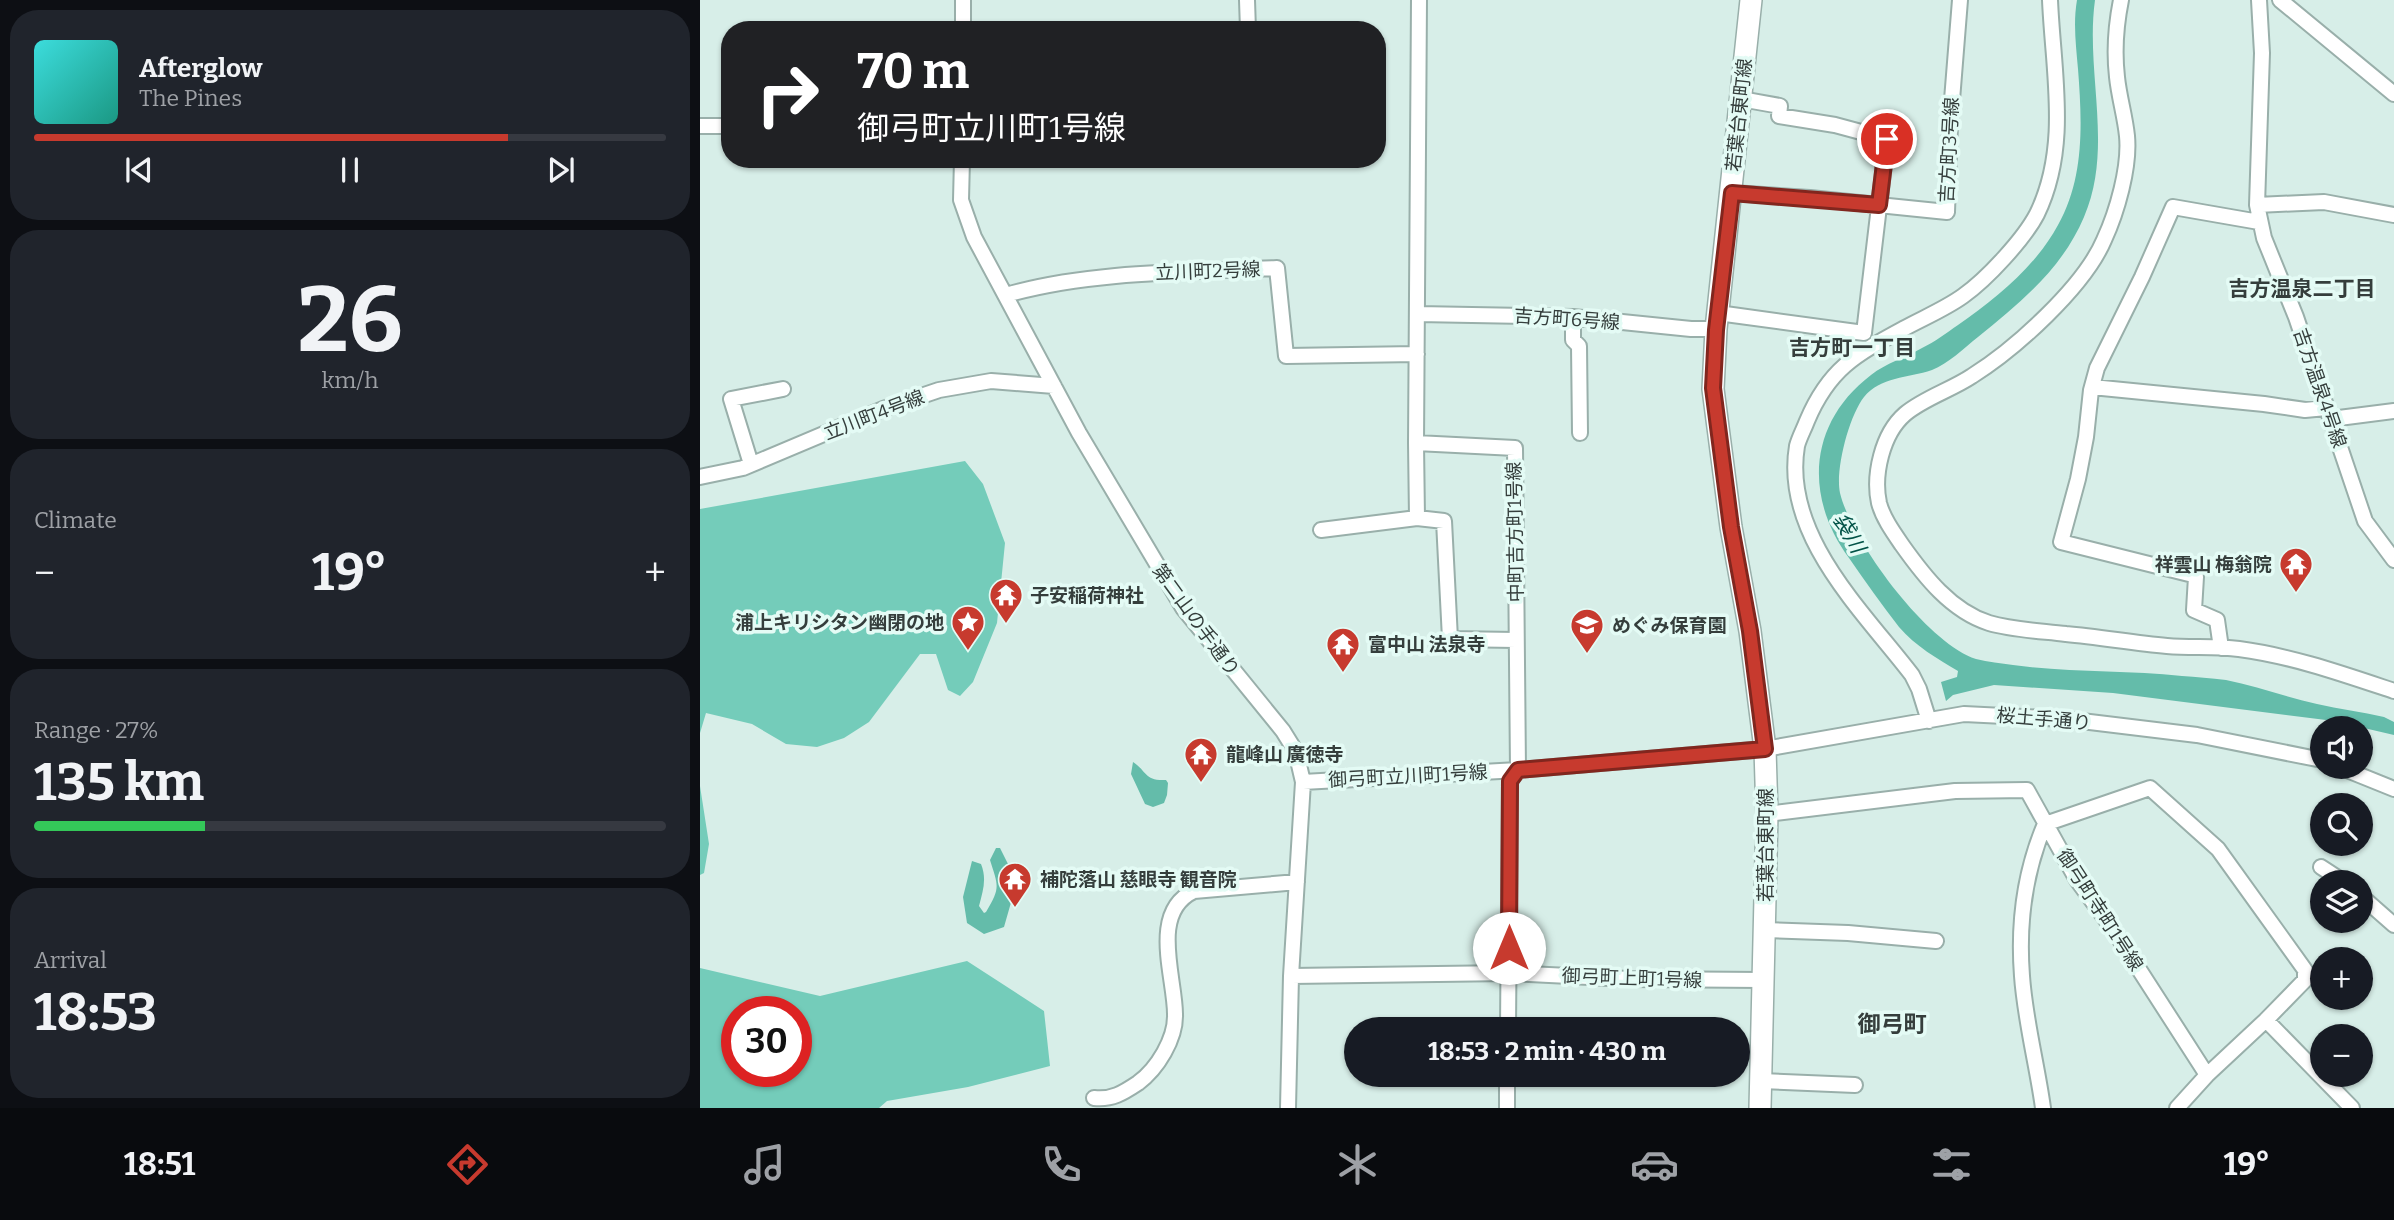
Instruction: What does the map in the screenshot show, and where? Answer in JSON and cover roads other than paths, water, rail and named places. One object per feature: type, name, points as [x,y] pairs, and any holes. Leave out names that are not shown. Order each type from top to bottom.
[{"type":"main road","name":"若葉台東町線","points":[[1751,0],[1717,321],[1713,388],[1765,749],[1767,814],[1760,1108]]},
{"type":"street","points":[[963,0],[963,21]]},
{"type":"street","points":[[1247,0],[1248,21]]},
{"type":"street","points":[[1417,518],[1419,0]]},
{"type":"street","name":"吉方町3号線","points":[[1732,193],[1947,212],[1950,125],[1960,0]]},
{"type":"street","points":[[1929,721],[1912,675],[1876,632],[1825,560],[1801,509],[1795,474],[1797,444],[1825,384],[1844,365],[1864,350],[1964,296],[2006,256],[2033,221],[2048,188],[2058,138],[2050,0]]},
{"type":"street","points":[[2121,0],[2116,55],[2127,139],[2120,198],[2103,243],[2081,276],[2015,344],[1972,377],[1903,416],[1890,434],[1881,456],[1877,475],[1879,504],[1899,540],[1937,589],[1961,610],[1989,623],[2168,646],[2221,648],[2274,655],[2318,666],[2394,691]]},
{"type":"street","name":"吉方温泉4号線","points":[[2259,0],[2262,53],[2257,205],[2259,222],[2296,317],[2365,521],[2394,560]]},
{"type":"street","points":[[2280,0],[2394,94]]},
{"type":"street","points":[[1741,99],[1780,106],[1779,116],[1835,125],[1887,139],[1864,350]]},
{"type":"street","points":[[700,127],[721,126]]},
{"type":"street","name":"第二山の手通り","points":[[962,168],[961,200],[974,237],[1079,433],[1183,608],[1290,740],[1296,752],[1303,782],[1291,975],[1288,1108]]},
{"type":"street","points":[[2257,205],[2324,202],[2394,215]]},
{"type":"street","points":[[2221,648],[2217,620],[2194,610],[2196,578],[2193,575],[2061,542],[2078,479],[2097,368],[2173,206],[2259,222]]},
{"type":"street","name":"立川町2号線","points":[[1006,295],[1031,288],[1145,274],[1277,268],[1286,356],[1417,354]]},
{"type":"street","name":"吉方町6号線","points":[[1418,314],[1573,317],[1691,330],[1717,321],[1864,333]]},
{"type":"street","points":[[1573,317],[1573,340],[1579,346],[1580,433]]},
{"type":"street","name":"立川町4号線","points":[[700,477],[751,464],[883,409],[939,390],[991,381],[1054,386]]},
{"type":"street","points":[[2092,387],[2264,404],[2328,414],[2394,411]]},
{"type":"street","points":[[751,464],[731,399],[783,389]]},
{"type":"street","name":"中町吉方町1号線","points":[[1416,443],[1515,449],[1518,770],[1510,781],[1508,1017]]},
{"type":"street","points":[[1321,530],[1417,518],[1444,521],[1450,639],[1516,640]]},
{"type":"street","name":"桜土手通り","points":[[1765,749],[1964,714],[2065,719],[2197,735],[2310,758]]},
{"type":"street","name":"御弓町立川町1号線","points":[[1303,782],[1518,770],[1765,749]]},
{"type":"street","points":[[2369,779],[2394,789]]},
{"type":"street","points":[[2043,1108],[2022,976],[2022,909],[2036,846],[2045,824],[2150,788],[2218,849],[2305,970],[2305,980],[2207,1075],[2177,1108]]},
{"type":"street","name":"御弓町寺町1号線","points":[[1767,814],[1955,791],[2027,790],[2077,880],[2115,932],[2207,1075]]},
{"type":"street","points":[[2321,867],[2326,870]]},
{"type":"street","points":[[1094,1098],[1112,1098],[1125,1092],[1144,1078],[1160,1060],[1176,1016],[1167,944],[1169,924],[1184,895],[1194,891],[1297,882]]},
{"type":"street","points":[[2373,907],[2394,925]]},
{"type":"street","points":[[1764,930],[1847,933],[1936,941]]},
{"type":"street","name":"御弓町上町1号線","points":[[1291,975],[1510,973],[1642,979],[1763,980]]},
{"type":"street","points":[[2266,1020],[2352,1108]]},
{"type":"street","points":[[1761,1081],[1855,1085]]},
{"type":"street","points":[[1507,1087],[1507,1108]]},
{"type":"water","name":"袋川","points":[[2077,0],[2095,0],[2093,54],[2097,164],[2093,191],[2084,217],[2064,253],[2039,284],[1962,351],[1932,370],[1878,385],[1864,397],[1848,430],[1841,458],[1840,493],[1847,514],[1875,563],[1915,612],[1936,633],[1976,659],[2034,668],[2226,680],[2317,704],[2384,717],[2394,722],[2394,735],[2373,730],[2373,716],[2310,718],[2113,693],[1994,685],[1953,695],[1946,701],[1941,682],[1957,677],[1958,671],[1905,634],[1834,535],[1820,486],[1820,462],[1824,438],[1835,415],[1850,394],[1871,375],[1936,340],[2001,293],[2038,255],[2067,207],[2077,168],[2081,129]]},
{"type":"water","points":[[1133,762],[1150,777],[1166,780],[1167,795],[1164,803],[1153,807],[1145,804],[1131,774]]},
{"type":"water","points":[[996,848],[1000,848],[1016,885],[1004,927],[984,934],[967,923],[963,897],[972,861],[981,864],[984,880],[979,906],[986,912],[997,886],[990,860]]},
{"type":"place","name":"祥雲山 梅翁院","points":[[2296,594]]},
{"type":"place","name":"子安稲荷神社","points":[[1006,625]]},
{"type":"place","name":"浦上キリシタン幽閉の地","points":[[968,652]]},
{"type":"place","name":"めぐみ保育園","points":[[1587,655]]},
{"type":"place","name":"富中山 法泉寺","points":[[1343,674]]},
{"type":"place","name":"龍峰山 廣徳寺","points":[[1201,784]]},
{"type":"place","name":"補陀落山 慈眼寺 観音院","points":[[1015,909]]},
{"type":"district","name":"吉方温泉二丁目","points":[[2302,289]]},
{"type":"district","name":"吉方町一丁目","points":[[1852,348]]},
{"type":"district","name":"御弓町","points":[[1892,1024]]}]
